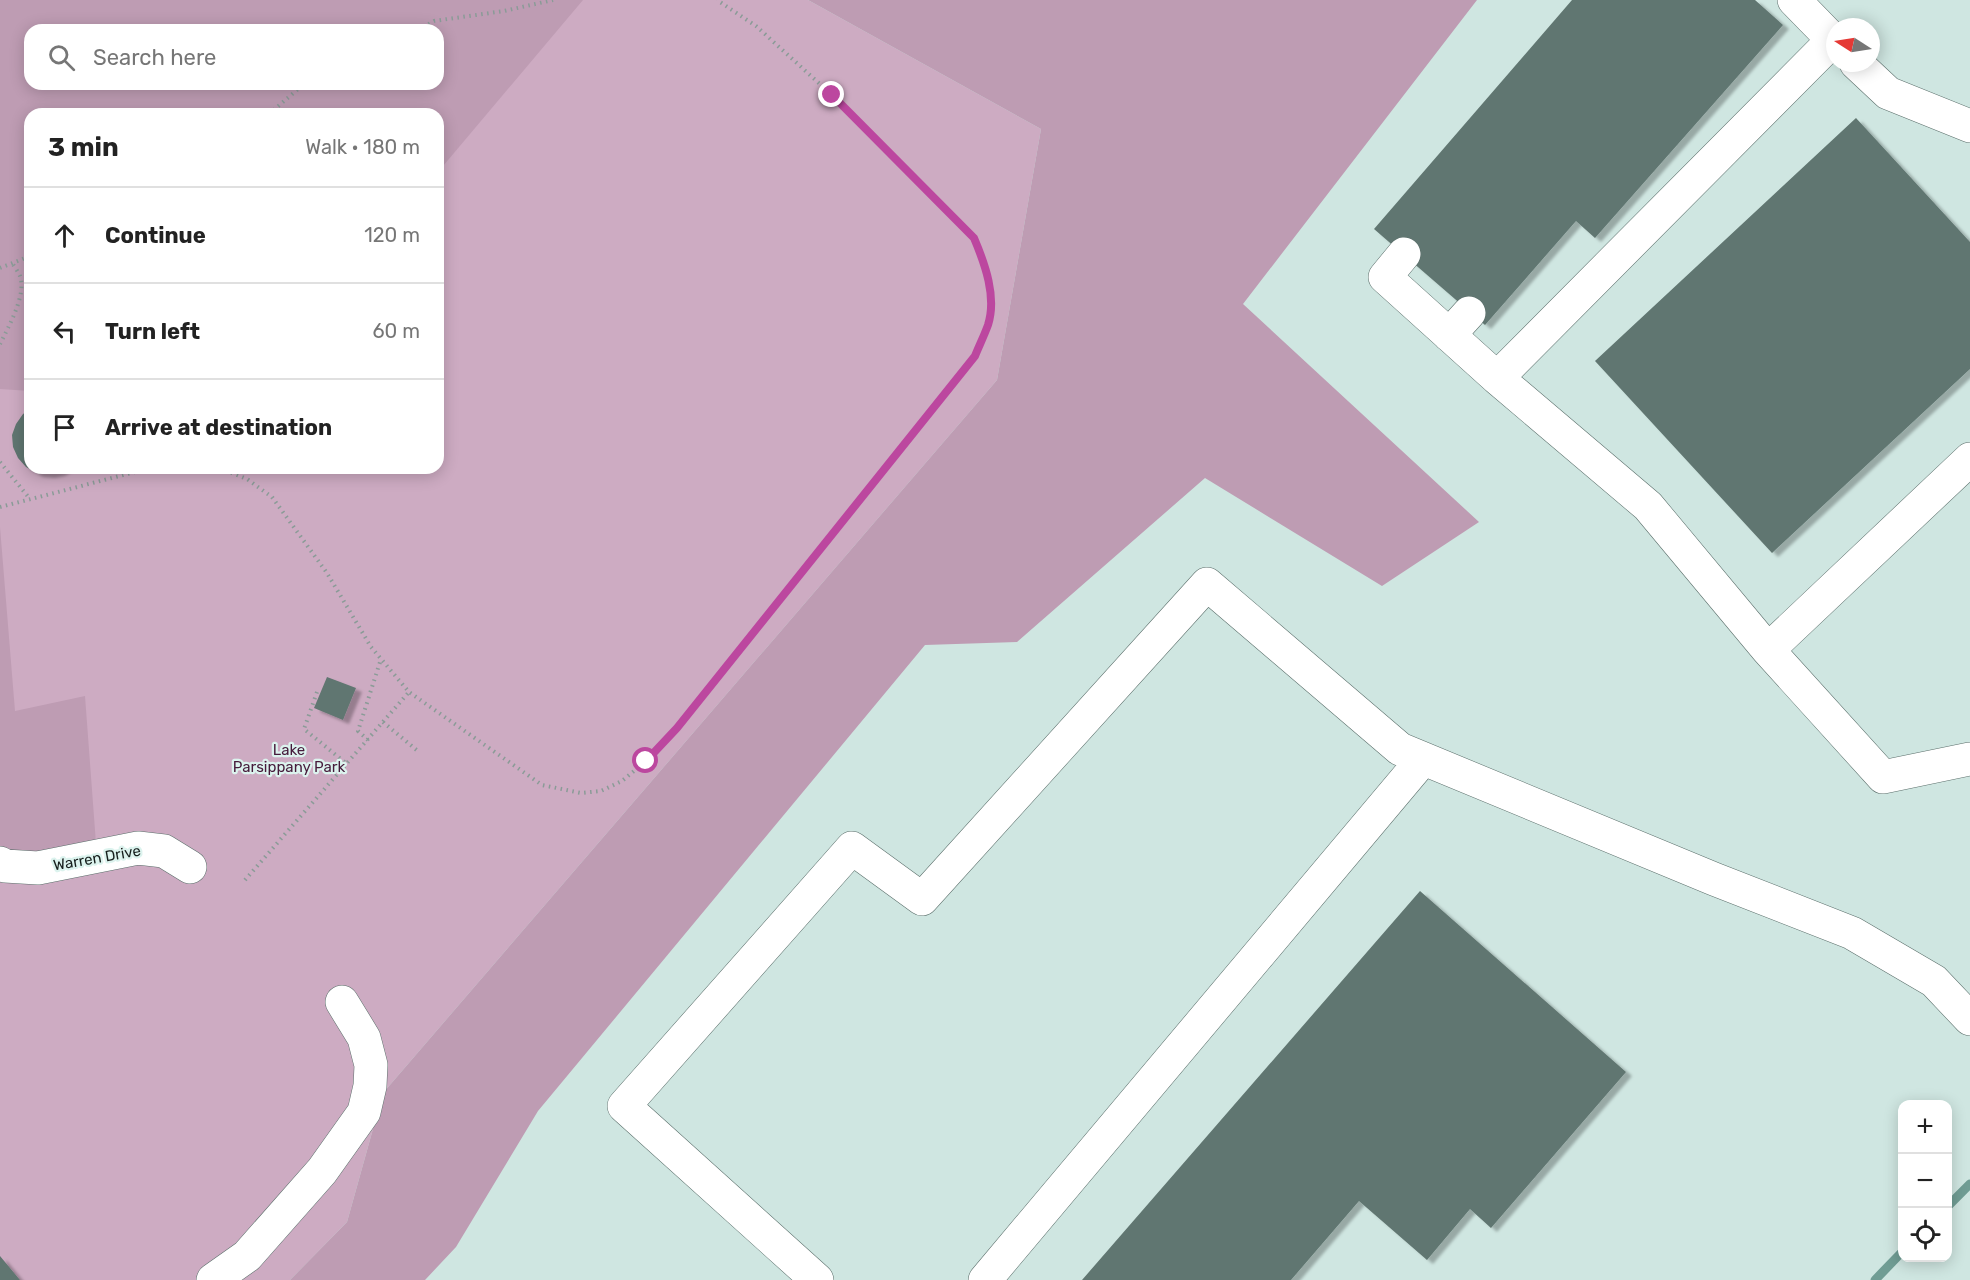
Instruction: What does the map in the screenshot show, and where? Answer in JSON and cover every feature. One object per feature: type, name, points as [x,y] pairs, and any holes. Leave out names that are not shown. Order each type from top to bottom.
[{"type":"street","points":[[1794,0],[1826,33]]},
{"type":"street","points":[[1497,378],[1826,49]]},
{"type":"street","points":[[1866,72],[1888,93],[1970,126]]},
{"type":"street","points":[[1404,254],[1385,277],[1459,324],[1497,378],[1648,506],[1768,650],[1883,777],[1970,759]]},
{"type":"street","points":[[1768,650],[1970,459]]},
{"type":"street","points":[[817,1280],[624,1106],[852,848],[922,899],[1207,584],[1400,749],[1714,879],[1852,933],[1934,981],[1970,1019]]},
{"type":"street","points":[[985,1280],[1424,759]]},
{"type":"street","name":"Warren Drive","points":[[0,863],[5,866],[38,868],[138,848],[164,851],[190,867]]},
{"type":"street","points":[[213,1280],[247,1256],[322,1171],[364,1112],[370,1086],[370,1065],[364,1038],[342,1002]]},
{"type":"path","points":[[429,24],[434,21],[504,11],[553,0]]},
{"type":"path","points":[[235,474],[247,479],[272,497],[327,573],[371,647],[409,692],[542,785],[581,793],[601,791],[622,782],[646,761],[677,728],[975,356],[988,323],[990,290],[983,258],[974,238],[823,88],[756,26],[717,0]]},
{"type":"path","points":[[276,108],[297,90]]},
{"type":"path","points":[[0,268],[24,258]]},
{"type":"path","points":[[0,344],[13,317],[20,294],[21,277],[12,263]]},
{"type":"path","points":[[0,462],[30,499]]},
{"type":"path","points":[[0,507],[127,474]]},
{"type":"path","points":[[368,740],[358,731],[381,658]]},
{"type":"path","points":[[317,692],[304,729],[347,764]]},
{"type":"path","points":[[245,880],[409,692]]},
{"type":"path","points":[[383,722],[419,752]]},
{"type":"green space","name":"Lake Parsippany Park","points":[[265,0],[808,0],[1041,129],[997,380],[383,1093],[347,1222],[290,1280],[0,1280],[0,224],[24,203],[24,474],[444,474],[444,108],[438,108],[438,90],[444,90],[444,24],[403,24]]},
{"type":"shaded area","points":[[0,0],[583,0],[444,165],[444,108],[24,108],[24,391],[0,389]]},
{"type":"shaded area","points":[[808,0],[1477,0],[1243,304],[1479,522],[1382,586],[1205,478],[1017,642],[925,645],[538,1111],[456,1247],[425,1280],[290,1280],[347,1222],[383,1093],[997,380],[1041,129]]},
{"type":"shaded area","points":[[0,527],[15,711],[85,696],[97,857],[0,850]]},
{"type":"building","points":[[1572,0],[1755,0],[1783,25],[1595,238],[1576,221],[1485,325],[1374,229]]},
{"type":"building","points":[[1856,118],[1970,242],[1970,369],[1772,553],[1595,361]]},
{"type":"building","points":[[23,414],[24,465],[13,447],[12,435]]},
{"type":"building","points":[[327,677],[356,688],[343,720],[314,708]]},
{"type":"building","points":[[1420,891],[1626,1072],[1491,1228],[1470,1209],[1427,1260],[1359,1201],[1291,1280],[1082,1280]]},
{"type":"building","points":[[0,1256],[20,1280],[0,1280]]},
{"type":"waterway","points":[[1952,1202],[1970,1184]]},
{"type":"waterway","points":[[1875,1280],[1898,1256]]},
{"type":"route","points":[[646,761],[677,728],[975,356],[988,323],[990,290],[983,258],[974,238],[832,95]]}]
